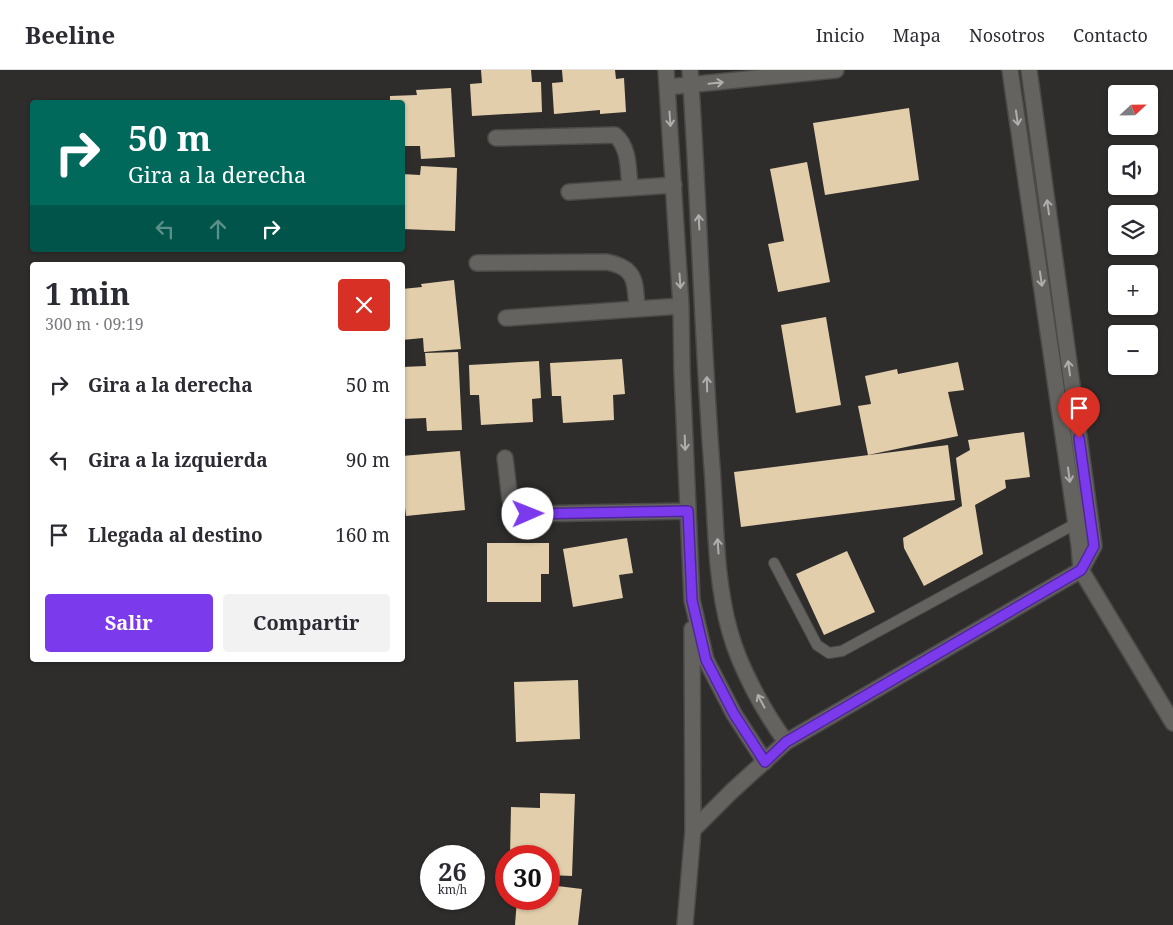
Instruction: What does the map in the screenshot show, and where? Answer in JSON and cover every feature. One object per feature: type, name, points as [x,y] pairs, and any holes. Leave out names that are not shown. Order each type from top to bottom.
[{"type":"street","points":[[666,70],[681,306],[692,600],[693,830],[685,925]]},
{"type":"street","points":[[690,70],[707,404],[722,597],[730,634],[746,672],[772,722],[786,742]]},
{"type":"street","points":[[668,87],[836,70]]},
{"type":"street","points":[[1010,70],[1079,545],[1081,570],[1173,724]]},
{"type":"street","points":[[693,830],[732,791],[786,742],[1081,570],[1094,546],[1029,70]]},
{"type":"street","points":[[496,138],[615,136],[622,142],[626,150],[630,188]]},
{"type":"street","points":[[569,192],[674,185]]},
{"type":"street","points":[[477,263],[607,262],[621,265],[630,272],[635,284],[638,309]]},
{"type":"street","points":[[506,318],[681,306]]},
{"type":"street","points":[[505,458],[510,500],[517,509],[528,514],[688,511]]},
{"type":"street","points":[[692,600],[706,660],[734,714],[765,762]]},
{"type":"lane","points":[[774,563],[817,645],[829,653],[842,651],[1075,524]]},
{"type":"building","points":[[481,70],[531,70],[532,82],[541,82],[542,112],[472,116],[470,84],[482,83]]},
{"type":"building","points":[[562,70],[615,70],[616,79],[624,78],[626,112],[600,114],[600,110],[554,114],[552,83],[563,82]]},
{"type":"building","points":[[451,88],[455,157],[421,159],[420,146],[405,146],[405,100],[390,100],[390,96],[417,95],[416,90]]},
{"type":"building","points":[[909,108],[919,180],[825,195],[813,123]]},
{"type":"building","points":[[807,162],[830,282],[778,292],[768,244],[784,241],[770,169]]},
{"type":"building","points":[[421,166],[457,168],[455,231],[405,229],[405,174],[420,175]]},
{"type":"building","points":[[454,280],[461,349],[424,352],[423,338],[405,340],[405,289],[422,287],[421,284]]},
{"type":"building","points":[[826,317],[841,405],[796,413],[781,325]]},
{"type":"building","points":[[458,352],[462,430],[427,431],[426,418],[405,419],[405,367],[426,366],[425,353]]},
{"type":"building","points":[[622,359],[625,394],[613,395],[614,420],[563,423],[561,396],[552,396],[550,363]]},
{"type":"building","points":[[539,361],[541,398],[532,399],[533,422],[481,425],[479,395],[470,395],[469,365]]},
{"type":"building","points":[[958,362],[964,390],[948,392],[958,436],[868,455],[858,406],[871,404],[865,376],[897,369],[898,374]]},
{"type":"building","points":[[1024,432],[1030,477],[1005,480],[1006,488],[975,505],[983,554],[924,586],[904,548],[903,538],[962,506],[956,458],[970,450],[968,440]]},
{"type":"building","points":[[948,445],[955,500],[741,527],[734,472]]},
{"type":"building","points":[[460,451],[465,510],[406,516],[405,456]]},
{"type":"building","points":[[627,538],[633,573],[619,575],[623,598],[573,607],[563,549]]},
{"type":"building","points":[[487,543],[549,543],[549,574],[541,574],[541,602],[487,602]]},
{"type":"building","points":[[847,551],[875,612],[824,635],[796,574]]},
{"type":"building","points":[[578,680],[580,739],[516,742],[514,682]]},
{"type":"building","points":[[540,793],[575,794],[572,876],[560,875],[560,845],[510,845],[511,807],[540,808]]},
{"type":"building","points":[[560,886],[582,889],[578,925],[515,925],[516,910],[560,910]]},
{"type":"route","points":[[528,514],[688,511],[692,600],[706,660],[734,714],[765,762],[786,742],[1081,570],[1094,546],[1079,438]]}]
